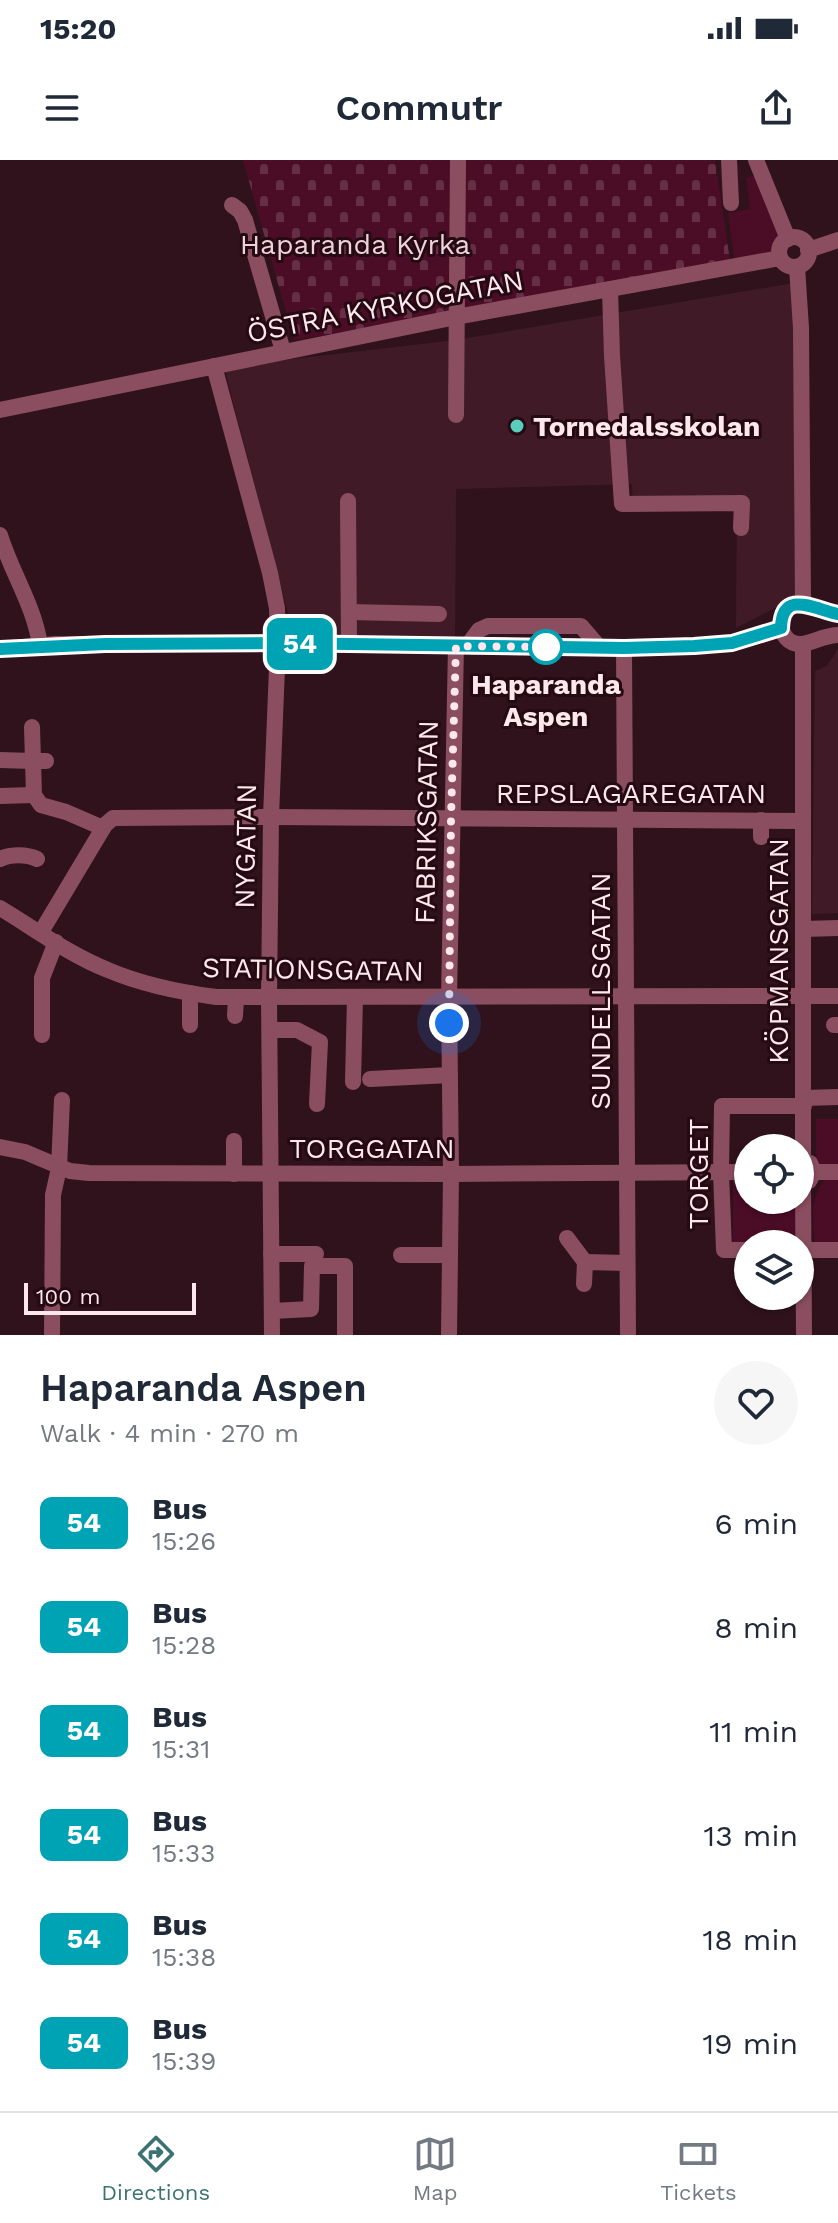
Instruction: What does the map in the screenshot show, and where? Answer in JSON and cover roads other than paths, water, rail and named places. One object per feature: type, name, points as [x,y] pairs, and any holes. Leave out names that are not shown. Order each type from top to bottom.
[{"type":"street","points":[[456,415],[458,160]]},
{"type":"street","points":[[729,160],[731,203]]},
{"type":"street","points":[[756,160],[788,239]]},
{"type":"street","points":[[232,205],[245,220],[283,351]]},
{"type":"street","points":[[788,239],[802,240],[808,250],[806,260],[797,267],[787,265],[780,258],[782,244],[788,239]]},
{"type":"street","points":[[808,250],[838,240]]},
{"type":"street","name":"ÖSTRA KYRKOGATAN","points":[[0,410],[456,317],[780,258]]},
{"type":"street","points":[[797,267],[808,606],[820,617],[821,623],[821,629],[809,642]]},
{"type":"street","points":[[610,289],[622,504],[742,503],[741,528]]},
{"type":"street","name":"NYGATAN","points":[[214,366],[277,608],[269,998],[272,1335]]},
{"type":"street","points":[[348,501],[349,644]]},
{"type":"street","points":[[0,535],[17,582],[31,606],[40,645]]},
{"type":"street","points":[[838,614],[797,604],[787,609],[781,619],[781,628],[788,640],[809,642],[838,635]]},
{"type":"street","points":[[349,612],[439,614]]},
{"type":"street","points":[[0,649],[40,645],[278,643],[624,648],[723,644],[781,628]]},
{"type":"street","name":"KÖPMANSGATAN","points":[[804,1134],[803,821],[809,642]]},
{"type":"street","name":"FABRIKSGATAN","points":[[449,1335],[451,818],[462,646]]},
{"type":"street","name":"SUNDELLSGATAN","points":[[624,648],[628,1335]]},
{"type":"street","points":[[32,727],[39,761],[34,795],[41,805],[103,828],[41,932]]},
{"type":"street","points":[[0,760],[39,761]]},
{"type":"street","points":[[0,796],[34,795]]},
{"type":"street","name":"REPSLAGAREGATAN","points":[[103,828],[113,818],[123,817],[625,819],[761,829],[803,821]]},
{"type":"street","points":[[0,859],[30,856],[37,859]]},
{"type":"street","name":"STATIONSGATAN","points":[[0,908],[107,970],[151,986],[190,993],[269,998],[838,996]]},
{"type":"street","points":[[804,929],[838,928]]},
{"type":"street","points":[[42,1035],[42,978],[56,942]]},
{"type":"street","points":[[190,993],[190,1025]]},
{"type":"street","points":[[235,1016],[236,997]]},
{"type":"street","points":[[353,1082],[355,997]]},
{"type":"street","points":[[270,1030],[297,1030],[320,1042],[317,1104]]},
{"type":"street","points":[[370,1079],[450,1075]]},
{"type":"street","name":"TORGET","points":[[734,1250],[724,1250],[722,1106],[838,1097]]},
{"type":"street","points":[[52,1335],[53,1195],[59,1168],[62,1100]]},
{"type":"street","points":[[234,1141],[234,1174]]},
{"type":"street","name":"TORGGATAN","points":[[0,1147],[32,1154],[59,1168],[89,1173],[734,1172]]},
{"type":"street","points":[[814,1172],[838,1172]]},
{"type":"street","points":[[567,1238],[585,1262],[584,1284]]},
{"type":"street","points":[[814,1250],[838,1250]]},
{"type":"street","points":[[271,1254],[316,1254]]},
{"type":"street","points":[[401,1255],[450,1255]]},
{"type":"street","points":[[585,1262],[627,1263]]},
{"type":"street","points":[[272,1311],[311,1309],[312,1266],[345,1266],[345,1335]]},
{"type":"street","name":"KÖPMANSGATAN","points":[[803,1310],[804,1335]]},
{"type":"place","name":"Tornedalsskolan","points":[[517,426]]},
{"type":"place","name":"Haparanda Aspen","points":[[546,647]]},
{"type":"park label","name":"Haparanda Kyrka","points":[[355,244]]}]
